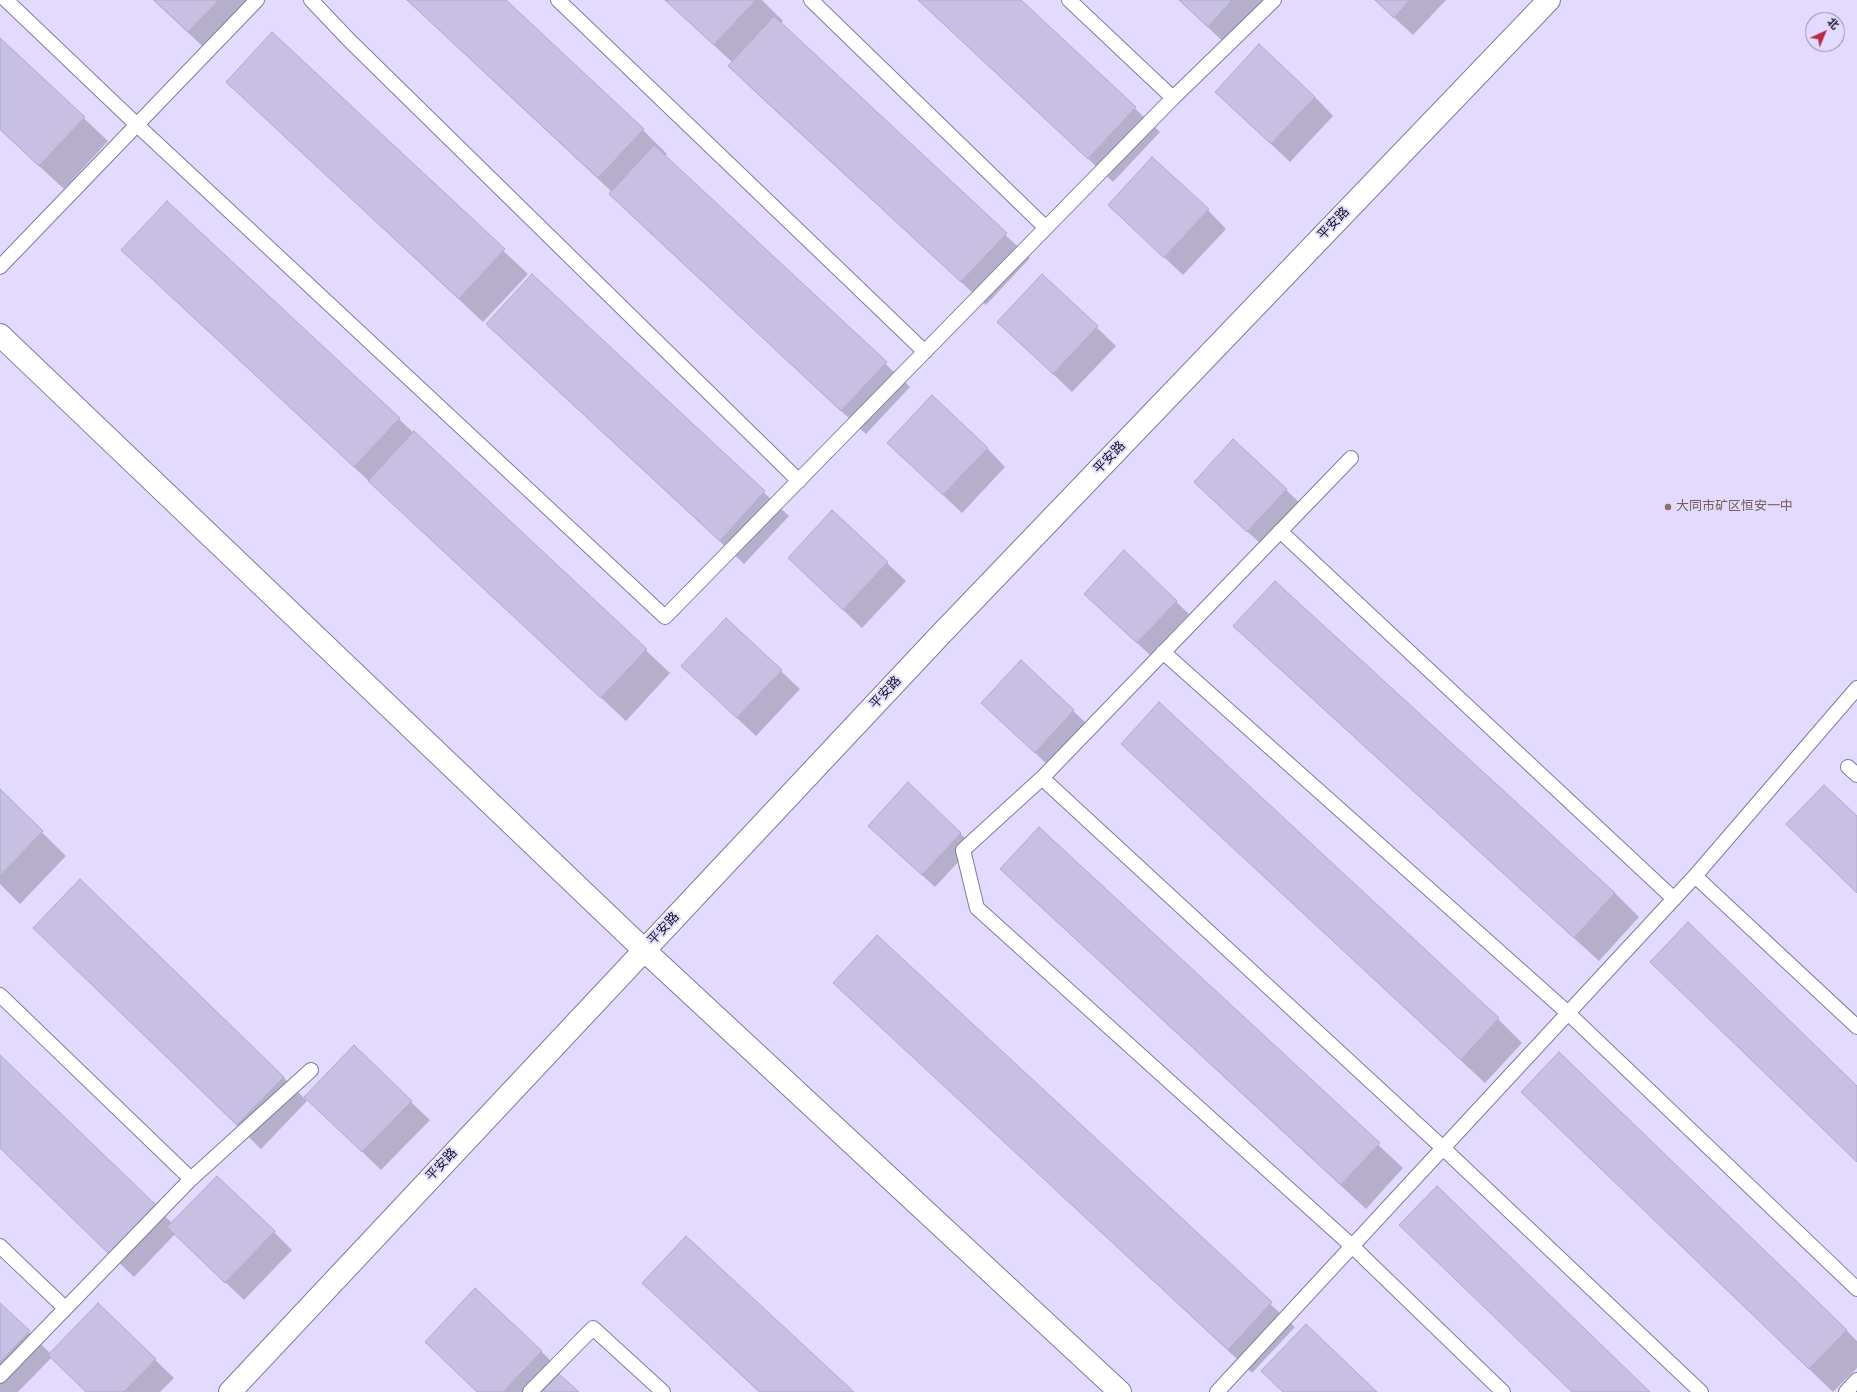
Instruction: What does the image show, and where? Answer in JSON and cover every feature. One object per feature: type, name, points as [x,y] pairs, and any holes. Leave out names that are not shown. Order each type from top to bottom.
[{"type":"street","name":"平安路","points":[[230,1392],[941,634],[1549,0]]},
{"type":"street","points":[[0,335],[644,950],[1120,1392]]},
{"type":"lane","points":[[6,0],[136,124],[665,617],[1173,98],[1274,0]]},
{"type":"lane","points":[[0,267],[257,0]]},
{"type":"lane","points":[[311,0],[361,52],[798,481]]},
{"type":"lane","points":[[558,0],[925,352]]},
{"type":"lane","points":[[811,0],[1046,228]]},
{"type":"lane","points":[[1069,0],[1173,98]]},
{"type":"lane","points":[[1351,458],[1042,778],[963,850],[977,908],[1352,1246],[1503,1392]]},
{"type":"lane","points":[[1280,531],[1674,898]]},
{"type":"lane","points":[[1163,652],[1568,1013],[1857,1289]]},
{"type":"lane","points":[[1217,1392],[1695,876],[1857,688]]},
{"type":"lane","points":[[1042,778],[1443,1148],[1701,1392]]},
{"type":"lane","points":[[1695,876],[1857,1027]]},
{"type":"lane","points":[[0,995],[190,1180]]},
{"type":"lane","points":[[0,1376],[190,1180],[311,1070]]},
{"type":"lane","points":[[0,1246],[65,1308]]},
{"type":"lane","points":[[530,1392],[593,1328],[663,1392]]},
{"type":"lane","points":[[1846,1392],[1857,1380]]},
{"type":"building","points":[[154,0],[219,0],[188,32]]},
{"type":"building","points":[[407,0],[506,0],[644,129],[598,178]]},
{"type":"building","points":[[665,0],[756,0],[714,45]]},
{"type":"building","points":[[918,0],[1021,0],[1136,107],[1088,159]]},
{"type":"building","points":[[1179,0],[1232,0],[1208,27]]},
{"type":"building","points":[[1375,0],[1410,0],[1394,18]]},
{"type":"building","points":[[774,16],[1007,233],[961,282],[728,66]]},
{"type":"building","points":[[272,32],[505,249],[459,299],[226,82]]},
{"type":"building","points":[[0,38],[85,117],[39,166],[0,129]]},
{"type":"building","points":[[1259,44],[1315,97],[1271,144],[1215,92]]},
{"type":"building","points":[[654,145],[887,362],[841,411],[609,194]]},
{"type":"building","points":[[1152,157],[1209,209],[1164,258],[1108,205]]},
{"type":"building","points":[[167,201],[400,418],[354,467],[121,250]]},
{"type":"building","points":[[532,274],[765,491],[720,541],[486,324]]},
{"type":"building","points":[[1042,274],[1098,326],[1053,374],[997,322]]},
{"type":"building","points":[[932,395],[988,448],[943,495],[887,443]]},
{"type":"building","points":[[414,431],[647,649],[601,698],[368,481]]},
{"type":"building","points":[[1233,439],[1287,489],[1247,532],[1194,482]]},
{"type":"building","points":[[832,510],[888,562],[843,610],[788,558]]},
{"type":"building","points":[[1124,550],[1177,601],[1137,643],[1084,594]]},
{"type":"building","points":[[1275,581],[1615,893],[1574,938],[1233,626]]},
{"type":"building","points":[[726,618],[782,670],[737,718],[681,666]]},
{"type":"building","points":[[1021,660],[1074,710],[1035,753],[981,703]]},
{"type":"building","points":[[1159,702],[1499,1018],[1461,1060],[1121,744]]},
{"type":"building","points":[[908,782],[961,833],[922,875],[868,826]]},
{"type":"building","points":[[1824,785],[1857,816],[1857,893],[1786,824]]},
{"type":"building","points":[[0,789],[43,831],[0,876]]},
{"type":"building","points":[[1039,827],[1380,1143],[1341,1185],[1000,869]]},
{"type":"building","points":[[80,879],[284,1077],[237,1125],[33,928]]},
{"type":"building","points":[[1688,922],[1857,1086],[1857,1162],[1650,962]]},
{"type":"building","points":[[877,935],[1272,1302],[1228,1350],[833,983]]},
{"type":"building","points":[[354,1045],[412,1101],[362,1152],[304,1097]]},
{"type":"building","points":[[1559,1052],[1847,1330],[1809,1369],[1521,1092]]},
{"type":"building","points":[[0,1055],[156,1205],[109,1254],[0,1148]]},
{"type":"building","points":[[217,1176],[275,1231],[225,1283],[167,1227]]},
{"type":"building","points":[[1437,1186],[1650,1392],[1572,1392],[1399,1225]]},
{"type":"building","points":[[686,1236],[854,1392],[760,1392],[642,1283]]},
{"type":"building","points":[[475,1288],[542,1351],[503,1392],[477,1392],[425,1342]]},
{"type":"building","points":[[0,1303],[30,1331],[0,1362]]},
{"type":"building","points":[[98,1303],[156,1359],[124,1392],[86,1392],[48,1355]]},
{"type":"building","points":[[1306,1324],[1377,1392],[1283,1392],[1261,1371]]},
{"type":"building","points":[[559,1374],[579,1392],[542,1392]]},
{"type":"place","name":"大同市矿区恒安一中","points":[[1668,507]]}]
